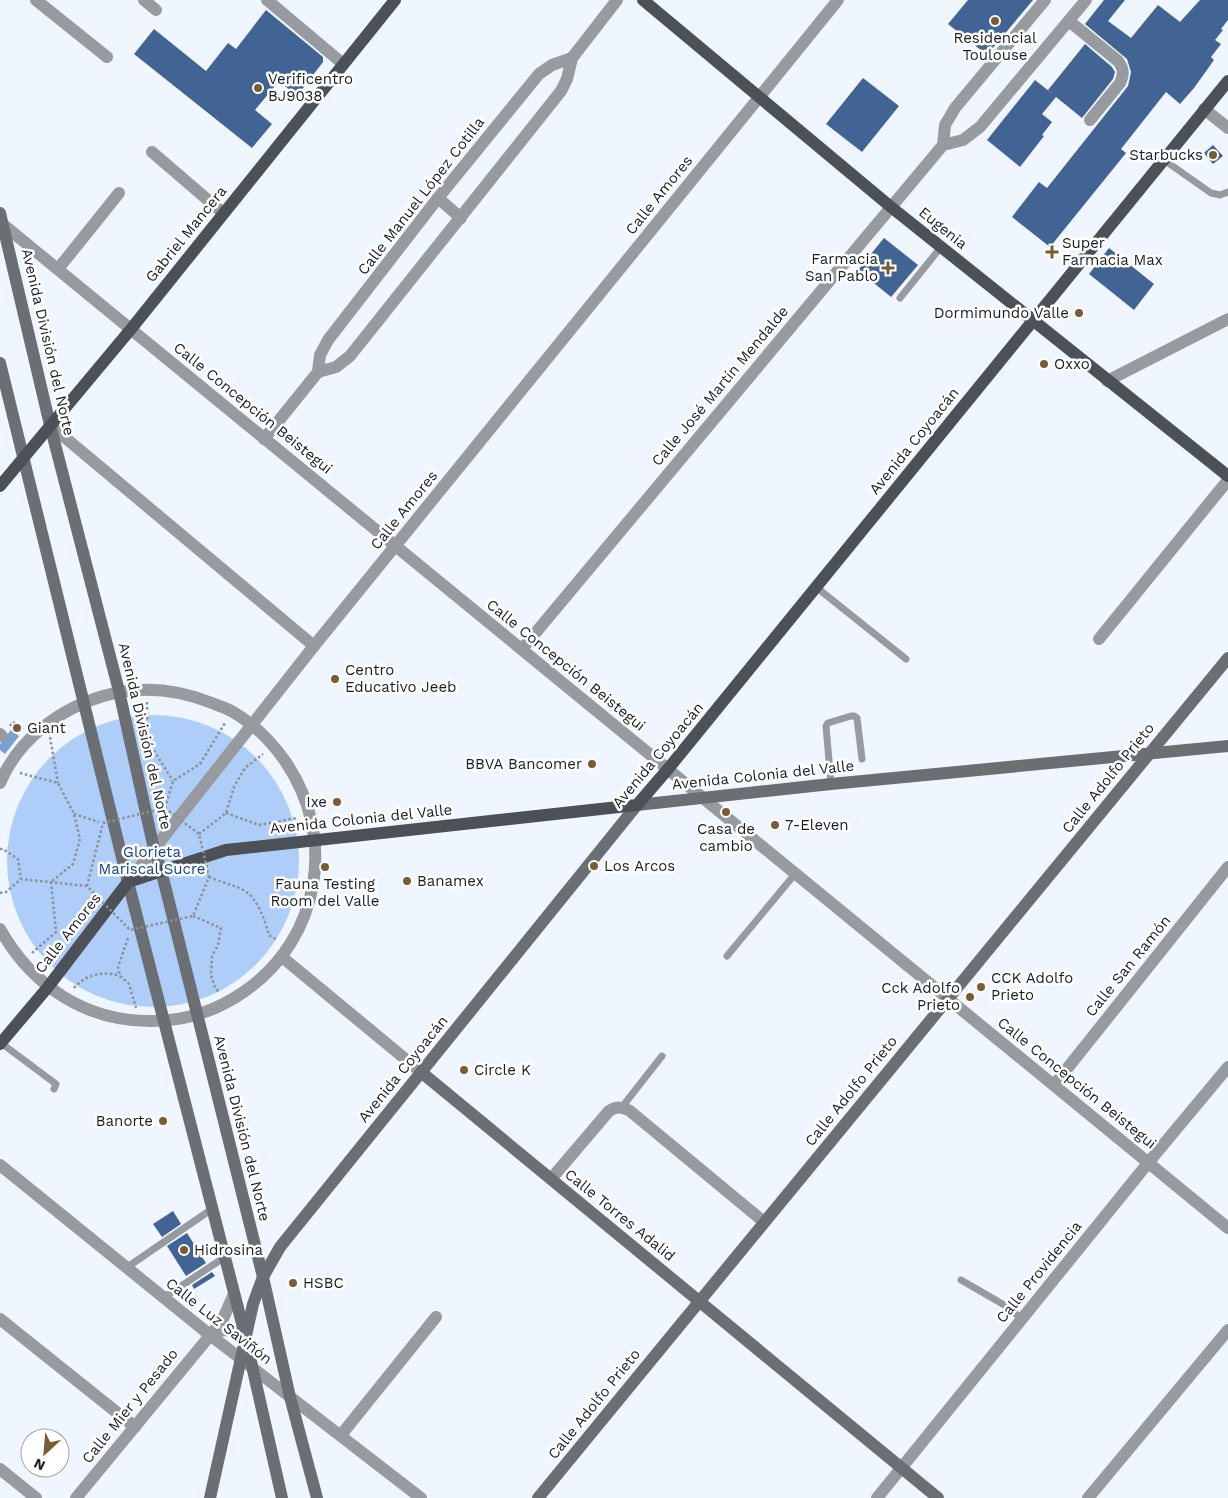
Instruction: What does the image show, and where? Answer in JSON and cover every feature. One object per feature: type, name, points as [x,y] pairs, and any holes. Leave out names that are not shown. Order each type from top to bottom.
[{"type":"main road","name":"Gabriel Mancera","points":[[0,486],[130,329],[395,0]]},
{"type":"main road","name":"Eugenia","points":[[643,0],[891,207],[1228,476]]},
{"type":"main road","name":"Avenida Coyoacán","points":[[637,805],[1228,80]]},
{"type":"main road","name":"Avenida Colonia del Valle","points":[[128,882],[226,850],[637,805]]},
{"type":"main road","name":"Calle Amores","points":[[0,1044],[48,987],[128,882]]},
{"type":"street","points":[[36,0],[107,57]]},
{"type":"street","points":[[144,0],[156,10]]},
{"type":"street","points":[[267,0],[342,64]]},
{"type":"street","name":"Calle Manuel López Cotilla","points":[[318,372],[336,367],[350,356],[461,218],[561,92],[567,79],[572,58],[617,0]]},
{"type":"street","name":"Calle Amores","points":[[128,882],[314,646],[838,0]]},
{"type":"street","name":"Calle José Martín Mendalde","points":[[522,649],[943,145],[945,125],[955,108],[1045,0]]},
{"type":"street","points":[[943,145],[963,140],[980,127],[1069,21],[1081,2]]},
{"type":"street","points":[[1069,21],[1118,61],[1123,68],[1124,76],[1120,83],[1090,120]]},
{"type":"street","name":"Calle Manuel López Cotilla","points":[[264,439],[318,372],[320,355],[328,340],[438,198],[539,74],[552,65],[572,58]]},
{"type":"street","points":[[1204,109],[1228,128]]},
{"type":"street","points":[[152,152],[223,213]]},
{"type":"street","points":[[58,269],[120,193]]},
{"type":"street","points":[[438,198],[461,218]]},
{"type":"street","name":"Calle Concepción Beistegui","points":[[1,220],[130,329],[1228,1228]]},
{"type":"street","name":"Avenida División del Norte","points":[[1,220],[50,424],[119,692],[154,849],[161,870],[263,1277],[290,1397],[317,1498]]},
{"type":"street","points":[[1107,381],[1228,319]]},
{"type":"street","points":[[0,363],[128,882],[245,1335],[282,1498]]},
{"type":"street","points":[[50,424],[314,646]]},
{"type":"street","points":[[1099,639],[1228,480]]},
{"type":"street","name":"Calle Adolfo Prieto","points":[[538,1498],[1228,658]]},
{"type":"street","points":[[0,782],[20,750],[48,722],[83,702],[119,692],[146,689],[191,694],[232,712],[252,725],[274,746],[297,778],[311,814],[316,840],[315,878],[306,914],[285,952],[258,982],[230,1002],[197,1015],[164,1021],[139,1021],[101,1014],[66,999],[48,987],[21,962],[0,929]]},
{"type":"street","name":"Avenida Colonia del Valle","points":[[637,805],[831,784],[1228,746]]},
{"type":"street","name":"Avenida Coyoacán","points":[[210,1498],[253,1304],[263,1277],[280,1246],[637,805]]},
{"type":"street","name":"Calle San Ramón","points":[[1054,1085],[1228,867]]},
{"type":"street","name":"Calle Torres Adalid","points":[[285,952],[421,1072],[938,1498]]},
{"type":"street","name":"Calle Providencia","points":[[877,1498],[1148,1162],[1228,1068]]},
{"type":"street","points":[[551,1179],[609,1111],[622,1107],[630,1111],[764,1222]]},
{"type":"street","name":"Calle Luz Saviñón","points":[[0,1165],[163,1298],[421,1498]]},
{"type":"street","name":"Calle Mier y Pesado","points":[[76,1498],[222,1322],[234,1294]]},
{"type":"street","points":[[341,1435],[436,1316]]},
{"type":"street","points":[[0,1319],[135,1426]]},
{"type":"street","points":[[210,1335],[218,1330],[225,1330],[245,1335]]},
{"type":"street","points":[[1088,1498],[1228,1330]]},
{"type":"street","points":[[0,1470],[36,1498]]},
{"type":"lane","points":[[1164,160],[1212,193],[1220,195],[1228,192]]},
{"type":"lane","points":[[900,298],[941,247]]},
{"type":"lane","points":[[816,587],[906,659]]},
{"type":"lane","points":[[831,784],[826,726],[828,723],[851,716],[857,718],[862,759]]},
{"type":"lane","points":[[727,956],[795,874]]},
{"type":"lane","points":[[0,1044],[56,1084],[54,1089]]},
{"type":"lane","points":[[622,1107],[662,1056]]},
{"type":"lane","points":[[126,1268],[212,1209]]},
{"type":"lane","points":[[163,1298],[225,1257]]},
{"type":"lane","points":[[961,1280],[1006,1306],[1022,1319]]},
{"type":"path","points":[[146,689],[148,742],[173,780]]},
{"type":"path","points":[[165,808],[173,780],[200,764],[232,712]]},
{"type":"path","points":[[48,722],[58,783],[74,814],[80,840],[73,864],[51,882]]},
{"type":"path","points":[[199,834],[226,813],[234,787],[245,768],[274,746]]},
{"type":"path","points":[[6,770],[58,783]]},
{"type":"path","points":[[74,814],[103,824],[165,808]]},
{"type":"path","points":[[165,808],[199,834],[208,877],[193,916]]},
{"type":"path","points":[[226,813],[259,825],[311,814]]},
{"type":"path","points":[[87,886],[103,824]]},
{"type":"path","points":[[0,849],[18,859],[21,879]]},
{"type":"path","points":[[208,877],[246,892],[258,906],[265,919],[269,935],[285,952]]},
{"type":"path","points":[[0,893],[6,892],[21,879],[87,886],[130,930]]},
{"type":"path","points":[[21,962],[56,932],[51,882]]},
{"type":"path","points":[[130,930],[193,916],[221,928],[218,945],[212,956],[211,975],[215,988],[230,1002]]},
{"type":"path","points":[[120,976],[118,967],[130,930]]},
{"type":"path","points":[[66,999],[80,982],[93,976],[110,972],[120,976],[129,984],[139,1021]]},
{"type":"green space","name":"Glorieta Mariscal Sucre","points":[[153,715],[195,721],[222,732],[246,748],[266,768],[282,792],[293,819],[299,861],[293,903],[282,930],[266,954],[246,974],[222,990],[195,1001],[153,1007],[111,1001],[84,990],[60,974],[40,954],[24,930],[13,903],[7,861],[13,819],[24,792],[40,768],[60,748],[84,732],[111,721]]},
{"type":"shaded area","points":[[11,730],[19,736],[5,754],[0,750],[0,744]]},
{"type":"building","points":[[968,0],[1033,0],[987,55],[948,24]]},
{"type":"building","points":[[1104,0],[1125,0],[1108,21],[1131,38],[1158,5],[1180,22],[1200,0],[1228,0],[1228,20],[1215,40],[1221,44],[1211,57],[1214,60],[1194,88],[1180,104],[1166,92],[1121,149],[1126,153],[1050,247],[1012,217],[1039,182],[1047,188],[1128,86],[1131,72],[1127,59],[1085,24]]},
{"type":"building","points":[[266,10],[323,57],[323,62],[297,96],[279,81],[255,110],[272,124],[252,148],[134,54],[154,29],[206,71],[228,43],[236,49]]},
{"type":"building","points":[[1085,44],[1112,67],[1115,72],[1113,79],[1082,118],[1056,97],[1042,114],[1052,122],[1042,135],[1044,136],[1020,167],[987,140],[1035,80],[1054,95],[1048,90]]},
{"type":"building","points":[[863,78],[899,106],[862,152],[826,124]]},
{"type":"building","name":"Starbucks","points":[[1213,145],[1223,156],[1213,164],[1204,153]]},
{"type":"building","name":"Farmacia San Pablo","points":[[884,238],[918,265],[891,297],[858,270]]},
{"type":"building","points":[[1109,248],[1154,284],[1134,310],[1089,274]]},
{"type":"building","points":[[173,1211],[181,1224],[162,1237],[153,1224]]},
{"type":"building","points":[[187,1233],[206,1263],[186,1276],[167,1246]]},
{"type":"building","points":[[212,1272],[215,1276],[194,1289],[192,1285]]},
{"type":"place","name":"Residencial Toulouse","points":[[995,21]]},
{"type":"place","name":"Verificentro BJ9038","points":[[258,88]]},
{"type":"place","name":"Starbucks","points":[[1213,155]]},
{"type":"place","name":"Super Farmacia Max","points":[[1052,252]]},
{"type":"place","name":"Farmacia San Pablo","points":[[888,268]]},
{"type":"place","name":"Dormimundo Valle","points":[[1079,313]]},
{"type":"place","name":"Oxxo","points":[[1044,364]]},
{"type":"place","name":"Centro Educativo Jeeb","points":[[335,679]]},
{"type":"place","name":"Giant","points":[[17,728]]},
{"type":"place","name":"BBVA Bancomer","points":[[592,764]]},
{"type":"place","name":"Ixe","points":[[337,802]]},
{"type":"place","name":"Casa de cambio","points":[[726,812]]},
{"type":"place","name":"7-Eleven","points":[[775,825]]},
{"type":"place","name":"Los Arcos","points":[[594,866]]},
{"type":"place","name":"Fauna Testing Room del Valle","points":[[325,867]]},
{"type":"place","name":"Banamex","points":[[407,881]]},
{"type":"place","name":"CCK Adolfo Prieto","points":[[981,987]]},
{"type":"place","name":"Cck Adolfo Prieto","points":[[970,997]]},
{"type":"place","name":"Circle K","points":[[464,1070]]},
{"type":"place","name":"Banorte","points":[[163,1121]]},
{"type":"place","name":"Hidrosina","points":[[184,1250]]},
{"type":"place","name":"HSBC","points":[[293,1283]]}]
